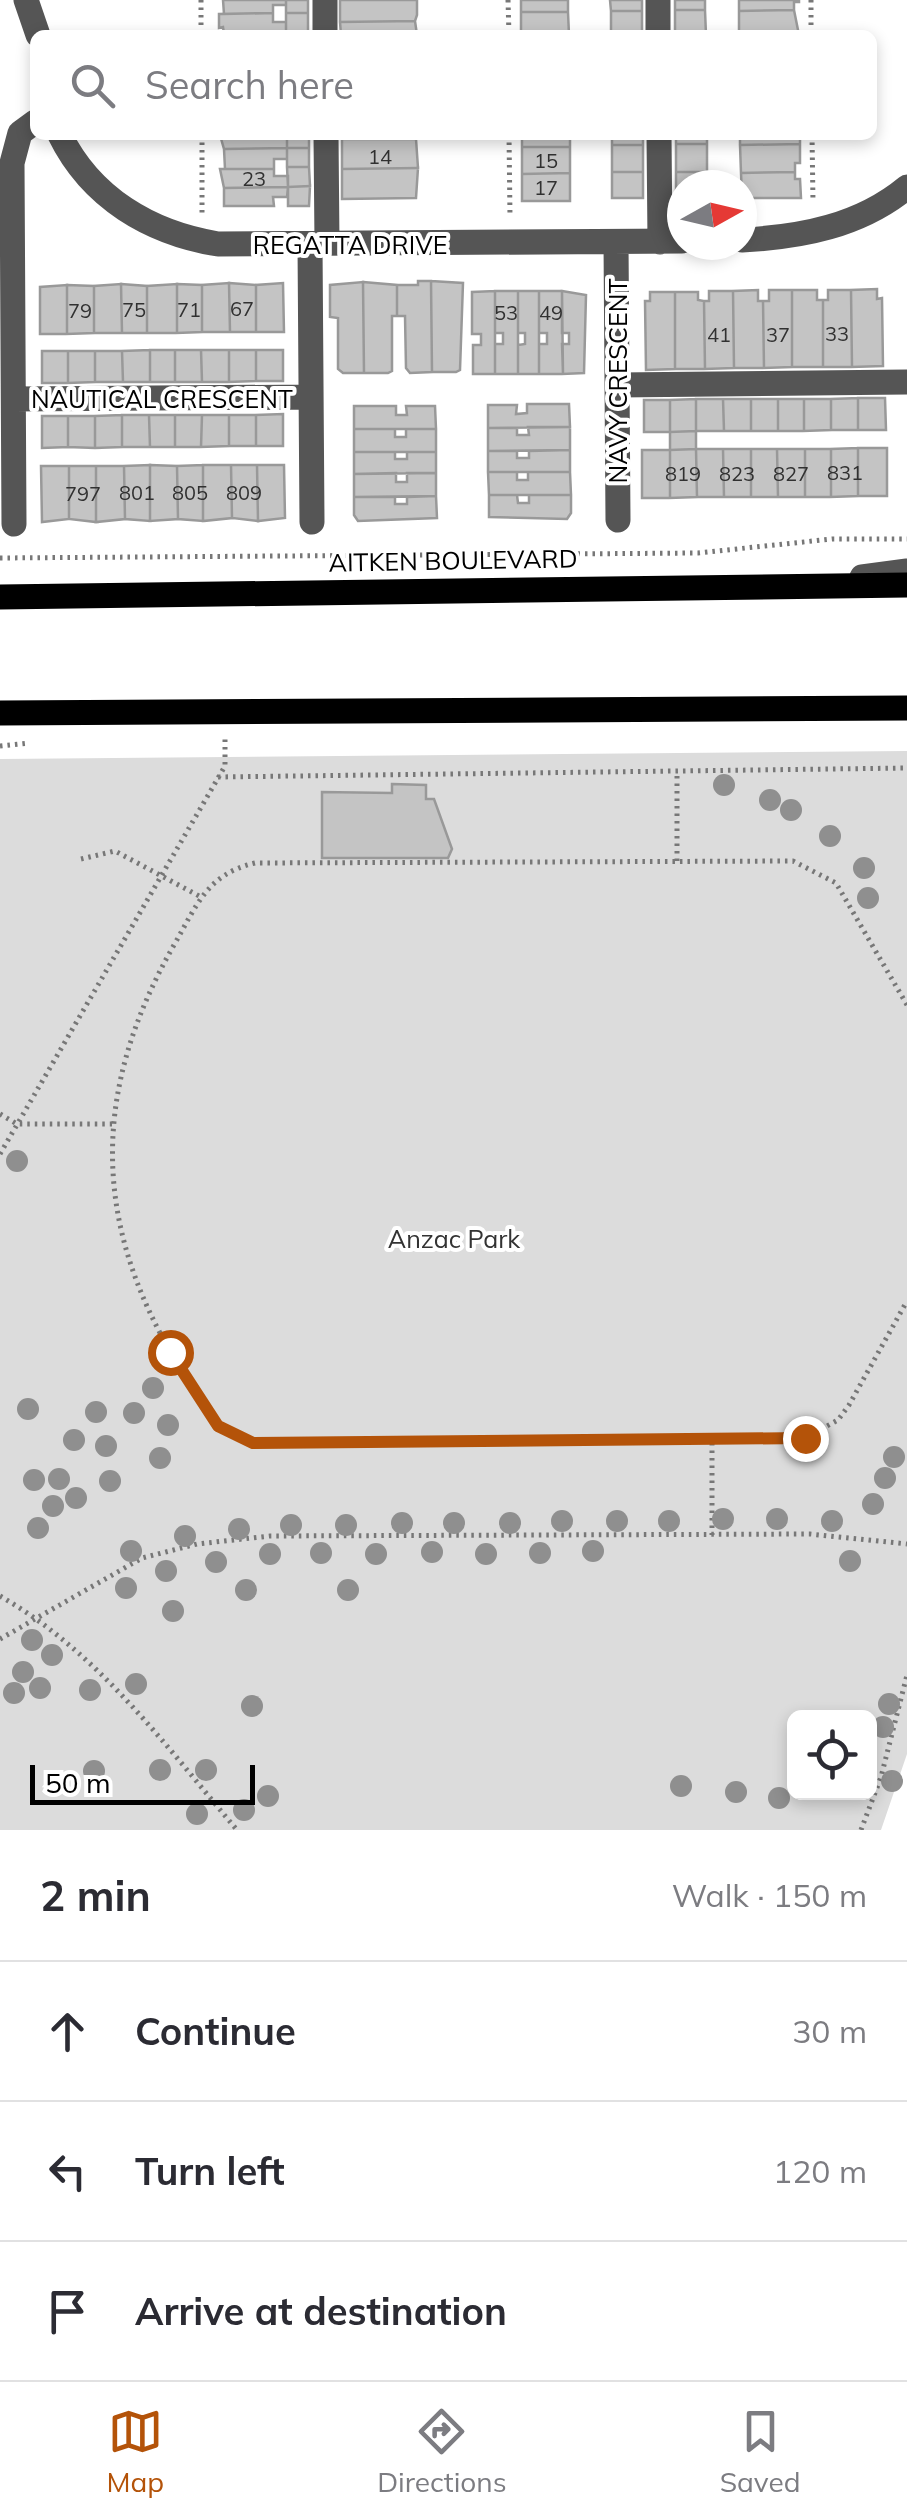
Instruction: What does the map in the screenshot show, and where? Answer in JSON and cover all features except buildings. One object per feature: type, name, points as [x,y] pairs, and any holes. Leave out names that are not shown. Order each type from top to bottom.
[{"type":"main road","name":"AITKEN BOULEVARD","points":[[0,597],[907,585]]},
{"type":"main road","points":[[0,713],[907,708]]},
{"type":"street","points":[[26,0],[36,30]]},
{"type":"street","points":[[325,0],[326,30]]},
{"type":"street","points":[[658,0],[658,30]]},
{"type":"street","name":"NAUTICAL CRESCENT","points":[[14,524],[12,164],[20,133],[30,126]]},
{"type":"street","name":"REGATTA DRIVE","points":[[63,140],[84,173],[106,196],[162,230],[218,244],[667,242]]},
{"type":"street","name":"NAUTICAL CRESCENT","points":[[312,522],[310,397],[326,140]]},
{"type":"street","points":[[660,140],[667,206]]},
{"type":"street","points":[[757,238],[828,229],[906,194]]},
{"type":"street","name":"NAVY CRESCENT","points":[[616,242],[618,520]]},
{"type":"street","points":[[617,385],[907,382]]},
{"type":"street","name":"NAUTICAL CRESCENT","points":[[14,400],[310,397]]},
{"type":"street","points":[[793,586],[907,571]]},
{"type":"path","points":[[200,0],[201,30]]},
{"type":"path","points":[[508,0],[508,30]]},
{"type":"path","points":[[811,0],[811,30]]},
{"type":"path","points":[[202,140],[202,220]]},
{"type":"path","points":[[510,140],[510,219]]},
{"type":"path","points":[[812,140],[813,208]]},
{"type":"path","points":[[0,558],[698,553],[832,539],[907,539]]},
{"type":"path","points":[[0,1154],[225,766],[225,739]]},
{"type":"path","points":[[218,778],[907,768]]},
{"type":"path","points":[[677,861],[678,772]]},
{"type":"path","points":[[81,859],[115,852],[202,897]]},
{"type":"path","points":[[907,1005],[849,901],[823,873],[794,861],[256,863],[218,876],[152,984],[121,1066],[112,1124],[114,1198],[132,1274],[204,1409],[234,1437],[268,1445],[805,1438],[838,1420],[907,1301]]},
{"type":"path","points":[[0,1114],[17,1124],[112,1124]]},
{"type":"path","points":[[712,1442],[712,1535]]},
{"type":"path","points":[[0,1639],[142,1558],[198,1544],[270,1536],[828,1535],[907,1544]]},
{"type":"path","points":[[0,1596],[37,1617],[103,1675],[237,1830]]},
{"type":"path","points":[[861,1830],[881,1777],[907,1675]]},
{"type":"green space","name":"Anzac Park","points":[[907,751],[907,1754],[881,1830],[0,1830],[0,759]]},
{"type":"route","points":[[170,1352],[218,1426],[253,1443],[712,1442],[805,1438]]}]
